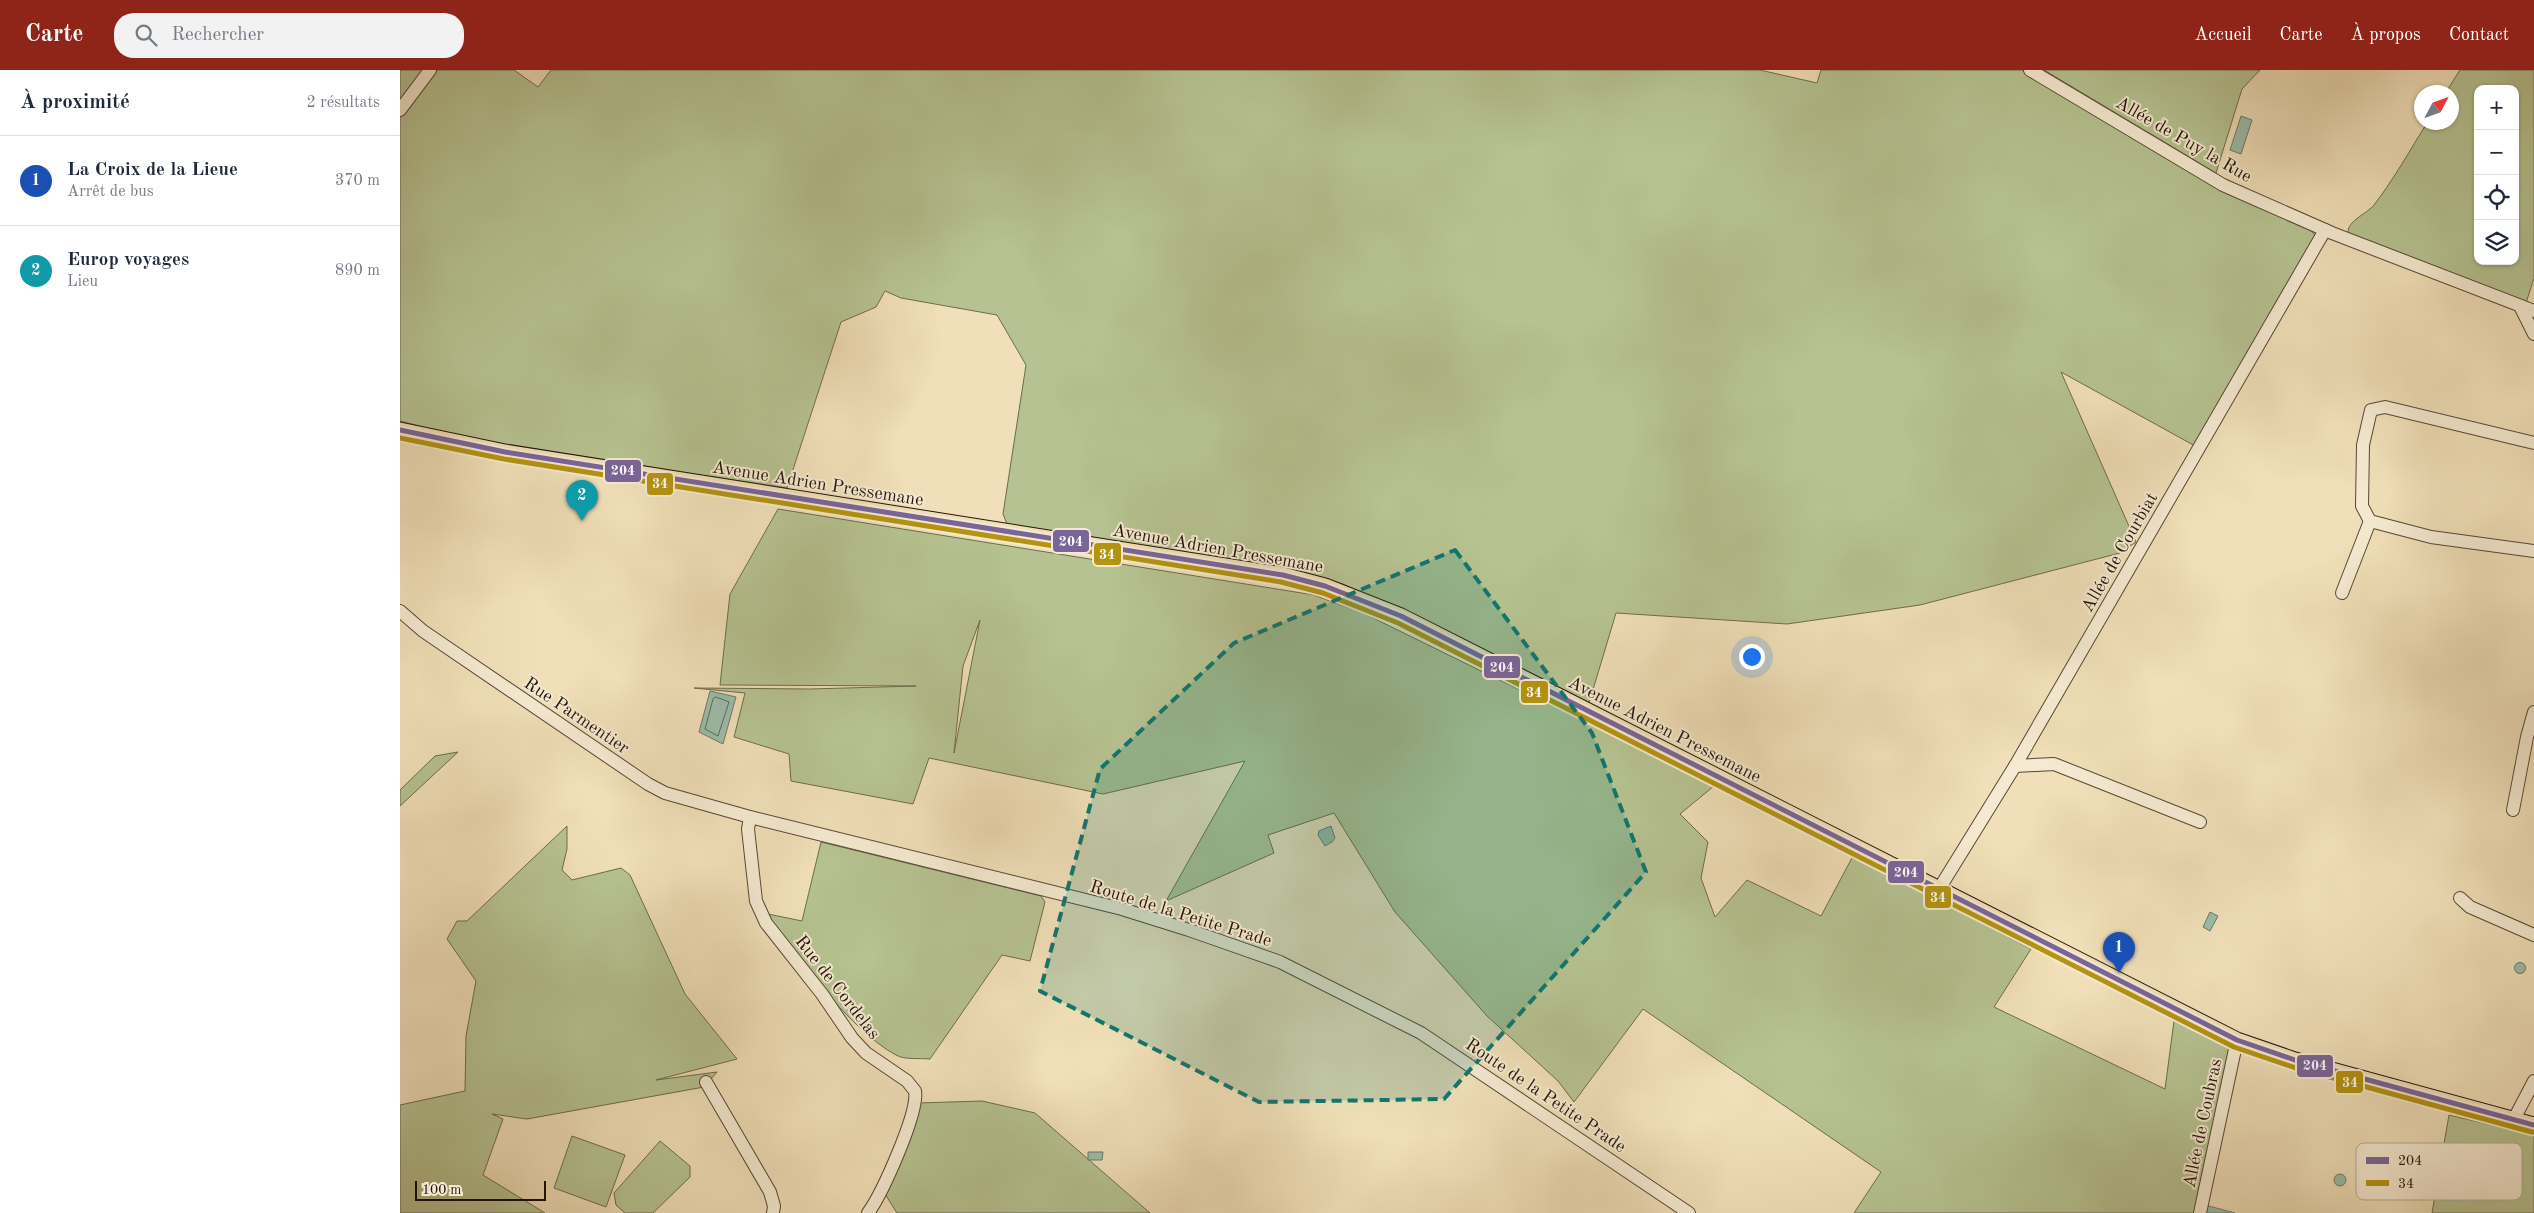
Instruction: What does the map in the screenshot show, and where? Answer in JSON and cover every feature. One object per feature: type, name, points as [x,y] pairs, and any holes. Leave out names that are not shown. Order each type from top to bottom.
[{"type":"main road","name":"Avenue Adrien Pressemane","points":[[400,430],[505,452],[1283,575],[1326,586],[1401,616],[2238,1040],[2295,1060],[2534,1125]]},
{"type":"street","points":[[400,110],[430,70]]},
{"type":"street","name":"Allée de Puy la Rue","points":[[2030,70],[2223,185],[2325,230],[2534,311]]},
{"type":"street","name":"Allée de Courbiat","points":[[1939,889],[2014,766],[2325,230]]},
{"type":"street","points":[[2520,306],[2534,334]]},
{"type":"street","points":[[2534,443],[2385,407],[2370,410],[2363,445],[2362,506],[2370,521],[2431,537],[2534,551]]},
{"type":"street","points":[[2342,592],[2370,521]]},
{"type":"street","name":"Rue Parmentier","points":[[400,610],[423,632],[648,784],[665,793],[750,817]]},
{"type":"street","points":[[2513,810],[2527,737],[2534,712]]},
{"type":"street","points":[[2014,766],[2054,764],[2200,822]]},
{"type":"street","name":"Rue de Cordelas","points":[[750,817],[748,829],[756,901],[766,923],[822,994],[852,1038],[866,1053],[907,1081],[915,1091],[914,1107],[891,1171],[868,1213]]},
{"type":"street","name":"Route de la Petite Prade","points":[[750,817],[1122,910],[1189,930],[1280,962],[1421,1033],[1689,1213]]},
{"type":"street","points":[[2460,898],[2470,907],[2534,935]]},
{"type":"street","name":"Allée de Coubras","points":[[2200,1213],[2238,1040]]},
{"type":"street","points":[[2514,1119],[2534,1081]]},
{"type":"street","points":[[706,1082],[770,1192],[774,1213]]},
{"type":"highlighted area","points":[[1455,550],[1592,733],[1646,872],[1444,1099],[1259,1102],[1040,991],[1100,769],[1234,643]]},
{"type":"shaded area","points":[[400,70],[426,70],[400,104]]},
{"type":"shaded area","points":[[434,70],[514,70],[538,87],[551,70],[1760,70],[1817,83],[1821,70],[2022,70],[2219,187],[2309,229],[2316,236],[2195,446],[2061,372],[2136,542],[2120,553],[1920,605],[1787,624],[1616,613],[1589,703],[1343,584],[1307,574],[1007,524],[1003,514],[1026,365],[997,315],[901,298],[885,291],[876,307],[841,322],[787,488],[485,443],[400,421],[400,114]]},
{"type":"shaded area","points":[[2044,70],[2260,70],[2242,89],[2216,173]]},
{"type":"shaded area","points":[[2460,70],[2534,70],[2534,278],[2526,303],[2349,235],[2348,231],[2353,222],[2374,205],[2423,130],[2459,130],[2459,85],[2450,85]]},
{"type":"shaded area","points":[[778,509],[1314,595],[1365,614],[1714,786],[1680,814],[1708,842],[1701,878],[1715,917],[1747,880],[1821,916],[1853,856],[2031,949],[1994,1007],[2165,1089],[2174,1021],[2238,1051],[2203,1213],[1854,1213],[1881,1172],[1643,1009],[1574,1102],[1558,1081],[1487,1016],[1395,912],[1334,813],[1268,835],[1274,853],[1166,901],[1245,761],[1103,794],[929,758],[913,804],[791,781],[789,754],[734,737],[745,693],[694,688],[810,689],[916,686],[720,685],[730,594]],"holes":[[[980,620],[954,753],[963,666]]]},
{"type":"shaded area","points":[[458,752],[400,806],[400,790],[435,756]]},
{"type":"shaded area","points":[[567,826],[567,849],[562,870],[572,880],[621,868],[630,875],[685,994],[737,1059],[656,1080],[717,1072],[704,1087],[527,1119],[492,1114],[503,1119],[483,1175],[545,1213],[400,1213],[400,1105],[465,1091],[466,1036],[476,981],[447,939],[457,921],[467,921]]},
{"type":"shaded area","points":[[821,842],[1041,896],[1045,902],[1030,961],[1002,955],[930,1059],[899,1057],[879,1044],[843,1012],[808,971],[768,914],[802,921]]},
{"type":"shaded area","points":[[982,1101],[1035,1113],[1150,1213],[897,1213],[885,1194],[918,1103]]},
{"type":"shaded area","points":[[2449,1115],[2534,1135],[2534,1213],[2432,1213],[2434,1200],[2522,1200],[2522,1143],[2444,1143]]},
{"type":"shaded area","points":[[572,1136],[625,1155],[606,1207],[554,1188]]},
{"type":"shaded area","points":[[660,1141],[690,1166],[690,1177],[653,1213],[625,1213],[616,1205],[614,1193]]},
{"type":"water","points":[[2241,116],[2252,120],[2241,154],[2230,150]]},
{"type":"water","points":[[710,691],[736,697],[723,744],[699,732]]},
{"type":"water","points":[[1331,826],[1335,838],[1325,846],[1318,835],[1319,831]]},
{"type":"water","points":[[2210,912],[2218,916],[2210,931],[2203,927]]},
{"type":"water","points":[[2518,963],[2522,963],[2525,968],[2524,972],[2518,973],[2515,970],[2515,966]]},
{"type":"water","points":[[1088,1152],[1103,1152],[1102,1160],[1088,1160]]},
{"type":"water","points":[[2338,1174],[2342,1174],[2346,1180],[2342,1186],[2338,1186],[2334,1182],[2334,1178]]},
{"type":"water","points":[[2205,1205],[2235,1213],[2203,1213]]},
{"type":"transit line","name":"204","points":[[400,430],[505,452],[1283,575],[1325,586],[1401,616],[2237,1040],[2295,1060],[2534,1125]]},
{"type":"transit line","name":"34","points":[[400,438],[504,459],[1281,582],[1323,593],[1398,623],[2234,1047],[2293,1067],[2532,1132]]},
{"type":"place","name":"Europ voyages","points":[[582,521]]},
{"type":"place","name":"La Croix de la Lieue","points":[[2119,973]]}]
